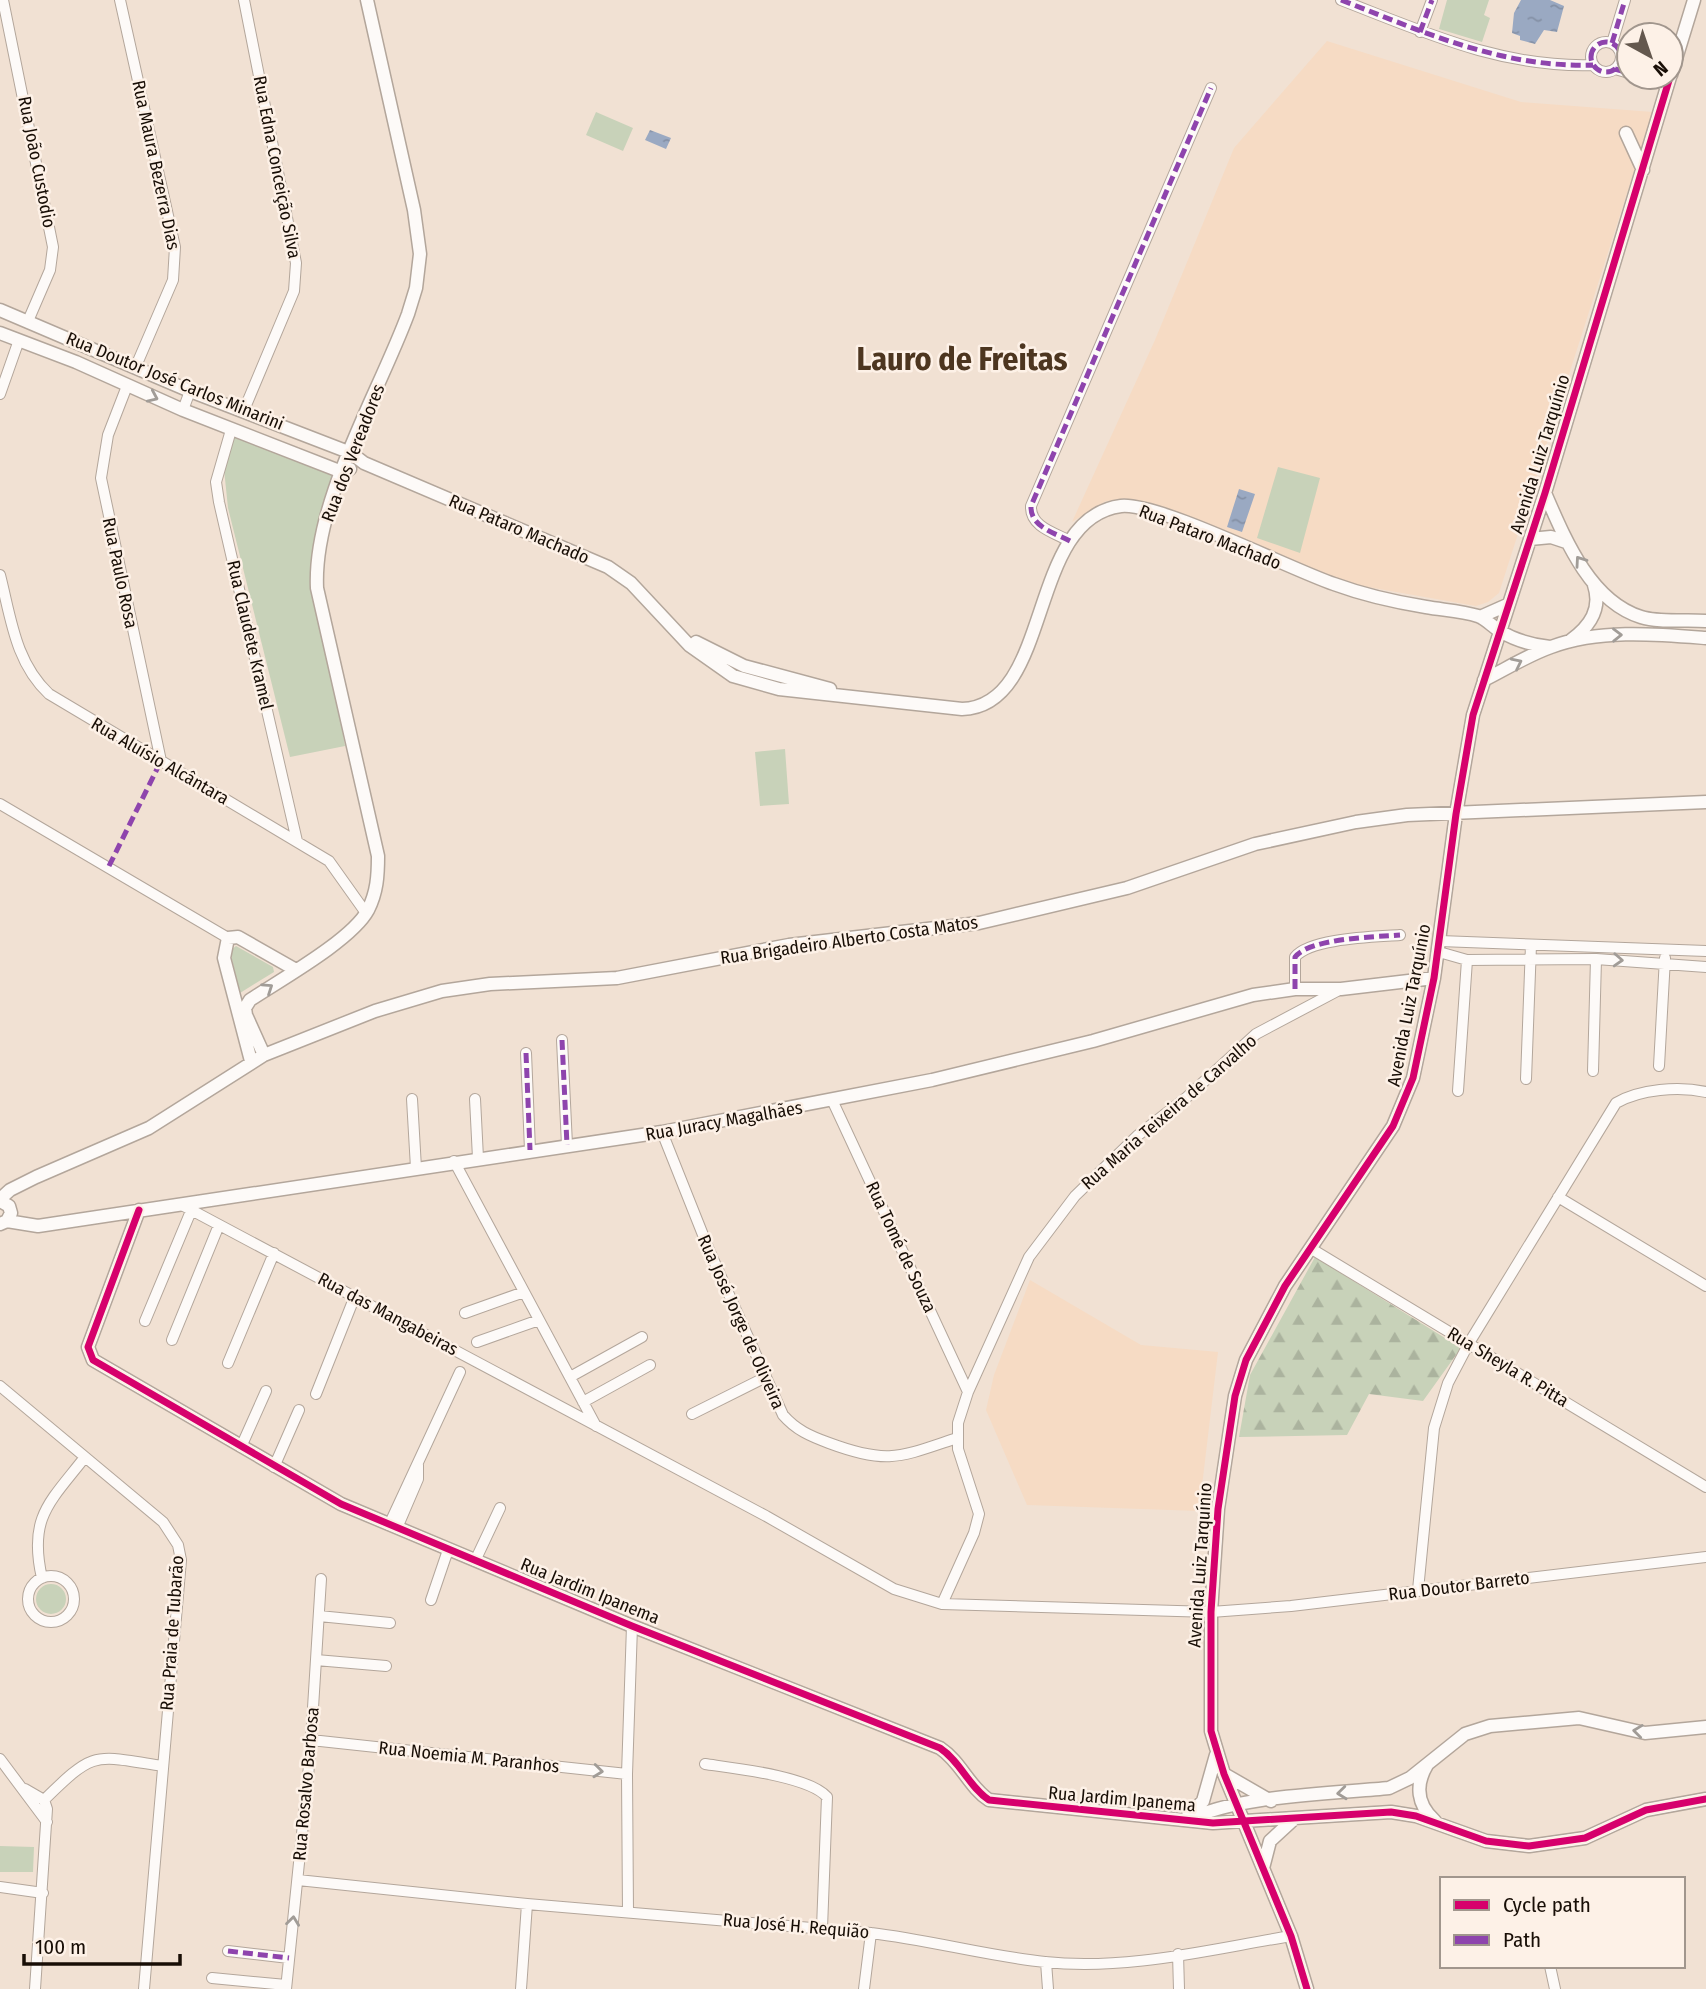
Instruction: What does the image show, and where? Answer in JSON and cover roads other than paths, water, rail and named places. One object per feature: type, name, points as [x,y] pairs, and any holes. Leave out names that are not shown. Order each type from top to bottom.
[{"type":"street","name":"Rua João Custodio","points":[[4,0],[53,247],[51,270],[27,321]]},
{"type":"street","name":"Rua Maura Bezerra Dias","points":[[120,0],[176,256],[173,280],[136,366]]},
{"type":"street","name":"Rua Edna Conceição Silva","points":[[244,0],[288,218],[296,276],[294,290],[244,410]]},
{"type":"street","name":"Rua dos Vereadores","points":[[264,1055],[245,1008],[250,1000],[341,937],[366,913],[378,883],[378,856],[317,588],[316,563],[342,472],[408,314],[416,288],[420,254],[414,210],[367,0]]},
{"type":"street","points":[[1341,0],[1354,2],[1457,46],[1527,61],[1570,66],[1593,65],[1606,72],[1615,69]]},
{"type":"street","points":[[1420,32],[1432,0]]},
{"type":"street","points":[[1623,21],[1625,0]]},
{"type":"street","name":"Avenida Luiz Tarquínio","points":[[1685,29],[1694,0]]},
{"type":"street","points":[[1593,65],[1591,56],[1595,47],[1603,43],[1615,47]]},
{"type":"street","points":[[1070,541],[1037,524],[1032,518],[1031,506],[1211,88]]},
{"type":"street","name":"Avenida Luiz Tarquínio","points":[[1307,1989],[1290,1936],[1216,1755],[1211,1731],[1208,1687],[1218,1509],[1235,1396],[1246,1360],[1285,1286],[1393,1126],[1406,1100],[1434,978],[1456,814],[1473,715],[1545,493],[1666,91]]},
{"type":"street","points":[[1626,133],[1643,170]]},
{"type":"street","name":"Rua Doutor José Carlos Minarini","points":[[0,310],[86,344],[190,391],[351,453]]},
{"type":"street","name":"Rua Doutor José Carlos Minarini","points":[[0,333],[76,362],[231,430],[342,472]]},
{"type":"street","points":[[0,394],[19,340]]},
{"type":"street","points":[[76,362],[86,344]]},
{"type":"street","name":"Rua Paulo Rosa","points":[[127,386],[108,435],[101,478],[161,761]]},
{"type":"street","points":[[183,410],[190,391]]},
{"type":"street","name":"Rua Claudete Kramel","points":[[231,430],[216,482],[219,502],[297,841]]},
{"type":"street","name":"Rua Pataro Machado","points":[[351,453],[364,463],[608,568],[631,583],[660,617],[710,662],[733,676],[762,684],[962,709],[989,704],[1013,676],[1070,541],[1090,519],[1121,506],[1139,507],[1336,585],[1405,604],[1480,617],[1517,639]]},
{"type":"street","points":[[342,472],[364,463]]},
{"type":"street","points":[[1545,493],[1566,542],[1593,582],[1612,602],[1645,618],[1706,621]]},
{"type":"street","points":[[1530,539],[1551,537],[1566,542]]},
{"type":"street","name":"Rua Aluísio Alcântara","points":[[0,575],[20,653],[36,682],[79,714],[329,861],[366,913]]},
{"type":"street","points":[[1568,642],[1594,618],[1599,599],[1593,582]]},
{"type":"street","points":[[1480,617],[1506,608],[1517,639],[1550,647]]},
{"type":"street","name":"Rua Pataro Machado","points":[[660,617],[707,649],[744,666],[840,693]]},
{"type":"street","points":[[1484,680],[1550,647],[1568,642],[1618,635],[1706,638]]},
{"type":"street","points":[[733,676],[744,666]]},
{"type":"street","points":[[762,684],[772,672]]},
{"type":"street","name":"Rua Brigadeiro Alberto Costa Matos","points":[[3,1211],[25,1183],[149,1128],[251,1061],[375,1011],[442,991],[490,984],[617,978],[789,945],[979,923],[1127,888],[1207,859],[1289,835],[1407,815],[1706,802]]},
{"type":"street","points":[[0,817],[1,805],[228,938],[238,937],[296,970]]},
{"type":"street","points":[[1295,989],[1295,957],[1303,950],[1346,940],[1400,935]]},
{"type":"street","points":[[228,938],[224,958],[251,1061]]},
{"type":"street","points":[[1486,960],[1490,943]]},
{"type":"street","points":[[1439,946],[1490,943],[1706,951]]},
{"type":"street","points":[[1526,1079],[1531,945]]},
{"type":"street","points":[[1439,946],[1467,960],[1564,958],[1665,962],[1706,967]]},
{"type":"street","points":[[1563,946],[1564,958]]},
{"type":"street","points":[[1659,1066],[1666,951]]},
{"type":"street","points":[[1593,1071],[1596,959]]},
{"type":"street","points":[[1458,1091],[1467,960]]},
{"type":"street","name":"Rua Juracy Magalhães","points":[[3,1211],[30,1226],[139,1210],[186,1208],[454,1161],[662,1132],[833,1102],[1093,1041],[1253,995],[1295,989],[1341,989],[1434,978]]},
{"type":"street","name":"Rua Maria Teixeira de Carvalho","points":[[942,1604],[974,1533],[979,1514],[957,1437],[968,1392],[1029,1257],[1075,1196],[1110,1160],[1256,1034],[1341,989]]},
{"type":"street","points":[[562,1040],[567,1144]]},
{"type":"street","points":[[526,1053],[530,1150]]},
{"type":"street","points":[[1418,1590],[1434,1428],[1448,1383],[1469,1343],[1616,1103],[1638,1094],[1672,1090],[1706,1091]]},
{"type":"street","points":[[412,1099],[416,1168]]},
{"type":"street","points":[[475,1099],[478,1158]]},
{"type":"street","name":"Rua Tomé de Souza","points":[[833,1102],[968,1392]]},
{"type":"street","name":"Rua José Jorge de Oliveira","points":[[662,1132],[709,1250],[783,1415],[793,1426],[860,1454],[895,1457],[957,1437]]},
{"type":"street","points":[[454,1161],[596,1426]]},
{"type":"street","points":[[1558,1197],[1706,1286]]},
{"type":"street","points":[[145,1321],[186,1208]]},
{"type":"street","name":"Rua das Mangabeiras","points":[[186,1208],[355,1296],[894,1589],[942,1604]]},
{"type":"street","name":"Rua Jardim Ipanema","points":[[139,1210],[88,1351],[93,1360],[341,1504],[632,1626],[940,1748],[989,1800],[1187,1820],[1242,1822],[1368,1811],[1405,1813],[1486,1842],[1529,1846],[1585,1838],[1646,1810],[1706,1799]]},
{"type":"street","points":[[172,1340],[219,1225]]},
{"type":"street","name":"Rua Sheyla R. Pitta","points":[[1310,1248],[1706,1487]]},
{"type":"street","points":[[228,1363],[274,1253]]},
{"type":"street","points":[[465,1313],[524,1292]]},
{"type":"street","points":[[316,1394],[355,1296]]},
{"type":"street","points":[[477,1342],[539,1320]]},
{"type":"street","points":[[570,1377],[642,1337]]},
{"type":"street","points":[[583,1402],[650,1365]]},
{"type":"street","points":[[393,1527],[418,1479],[418,1465],[460,1372]]},
{"type":"street","points":[[692,1414],[766,1377]]},
{"type":"street","name":"Rua Praia de Tubarão","points":[[1,1388],[163,1522],[178,1545],[181,1560],[144,1989]]},
{"type":"street","points":[[241,1447],[266,1391]]},
{"type":"street","points":[[274,1466],[299,1410]]},
{"type":"street","points":[[42,1578],[37,1553],[39,1525],[44,1513],[85,1457]]},
{"type":"street","points":[[475,1561],[500,1508]]},
{"type":"street","points":[[432,1600],[448,1550]]},
{"type":"street","name":"Rua Doutor Barreto","points":[[1211,1612],[1706,1557]]},
{"type":"street","points":[[42,1578],[60,1578],[73,1591],[72,1609],[59,1621],[41,1621],[29,1608],[29,1590],[42,1578]]},
{"type":"street","name":"Rua Rosalvo Barbosa","points":[[286,1987],[311,1740],[321,1579]]},
{"type":"street","points":[[942,1604],[1211,1612]]},
{"type":"street","points":[[319,1616],[390,1623]]},
{"type":"street","points":[[628,1912],[627,1774],[632,1626]]},
{"type":"street","points":[[316,1660],[386,1666]]},
{"type":"street","name":"Rua Jardim Ipanema","points":[[1187,1820],[1204,1812],[1236,1805],[1400,1784],[1465,1734],[1490,1726],[1579,1718],[1645,1733],[1706,1727]]},
{"type":"street","name":"Rua Noemia M. Paranhos","points":[[311,1740],[627,1774]]},
{"type":"street","points":[[1187,1820],[1203,1801],[1216,1755]]},
{"type":"street","points":[[44,1800],[87,1762],[113,1758],[162,1766]]},
{"type":"street","points":[[0,1759],[25,1788],[47,1822]]},
{"type":"street","points":[[705,1764],[766,1773],[820,1790],[827,1797],[822,1928]]},
{"type":"street","points":[[1427,1765],[1419,1785],[1420,1799],[1437,1823]]},
{"type":"street","points":[[1224,1774],[1271,1801]]},
{"type":"street","points":[[25,1788],[44,1800],[47,1822],[35,1989]]},
{"type":"street","points":[[1368,1811],[1382,1803],[1377,1789]]},
{"type":"street","points":[[1263,1871],[1270,1841],[1295,1818]]},
{"type":"street","name":"Rua José H. Requião","points":[[298,1880],[527,1905],[871,1933],[924,1939],[1046,1962],[1099,1963],[1178,1954],[1290,1936]]},
{"type":"street","points":[[0,1888],[43,1892]]},
{"type":"street","points":[[522,1989],[527,1905]]},
{"type":"street","points":[[864,1989],[871,1933]]},
{"type":"street","points":[[228,1951],[289,1958]]},
{"type":"street","points":[[1178,1954],[1178,1989]]},
{"type":"street","points":[[1046,1962],[1048,1989]]},
{"type":"street","points":[[1550,1968],[1555,1989]]},
{"type":"street","points":[[212,1978],[286,1987]]},
{"type":"water","points":[[1521,0],[1550,0],[1564,6],[1557,32],[1544,30],[1535,44],[1520,40],[1520,36],[1512,33],[1514,13]]},
{"type":"water","points":[[650,130],[671,138],[666,149],[645,140]]},
{"type":"water","points":[[1239,489],[1255,494],[1242,532],[1227,527]]},
{"type":"district","name":"Lauro de Freitas","points":[[962,359]]}]
